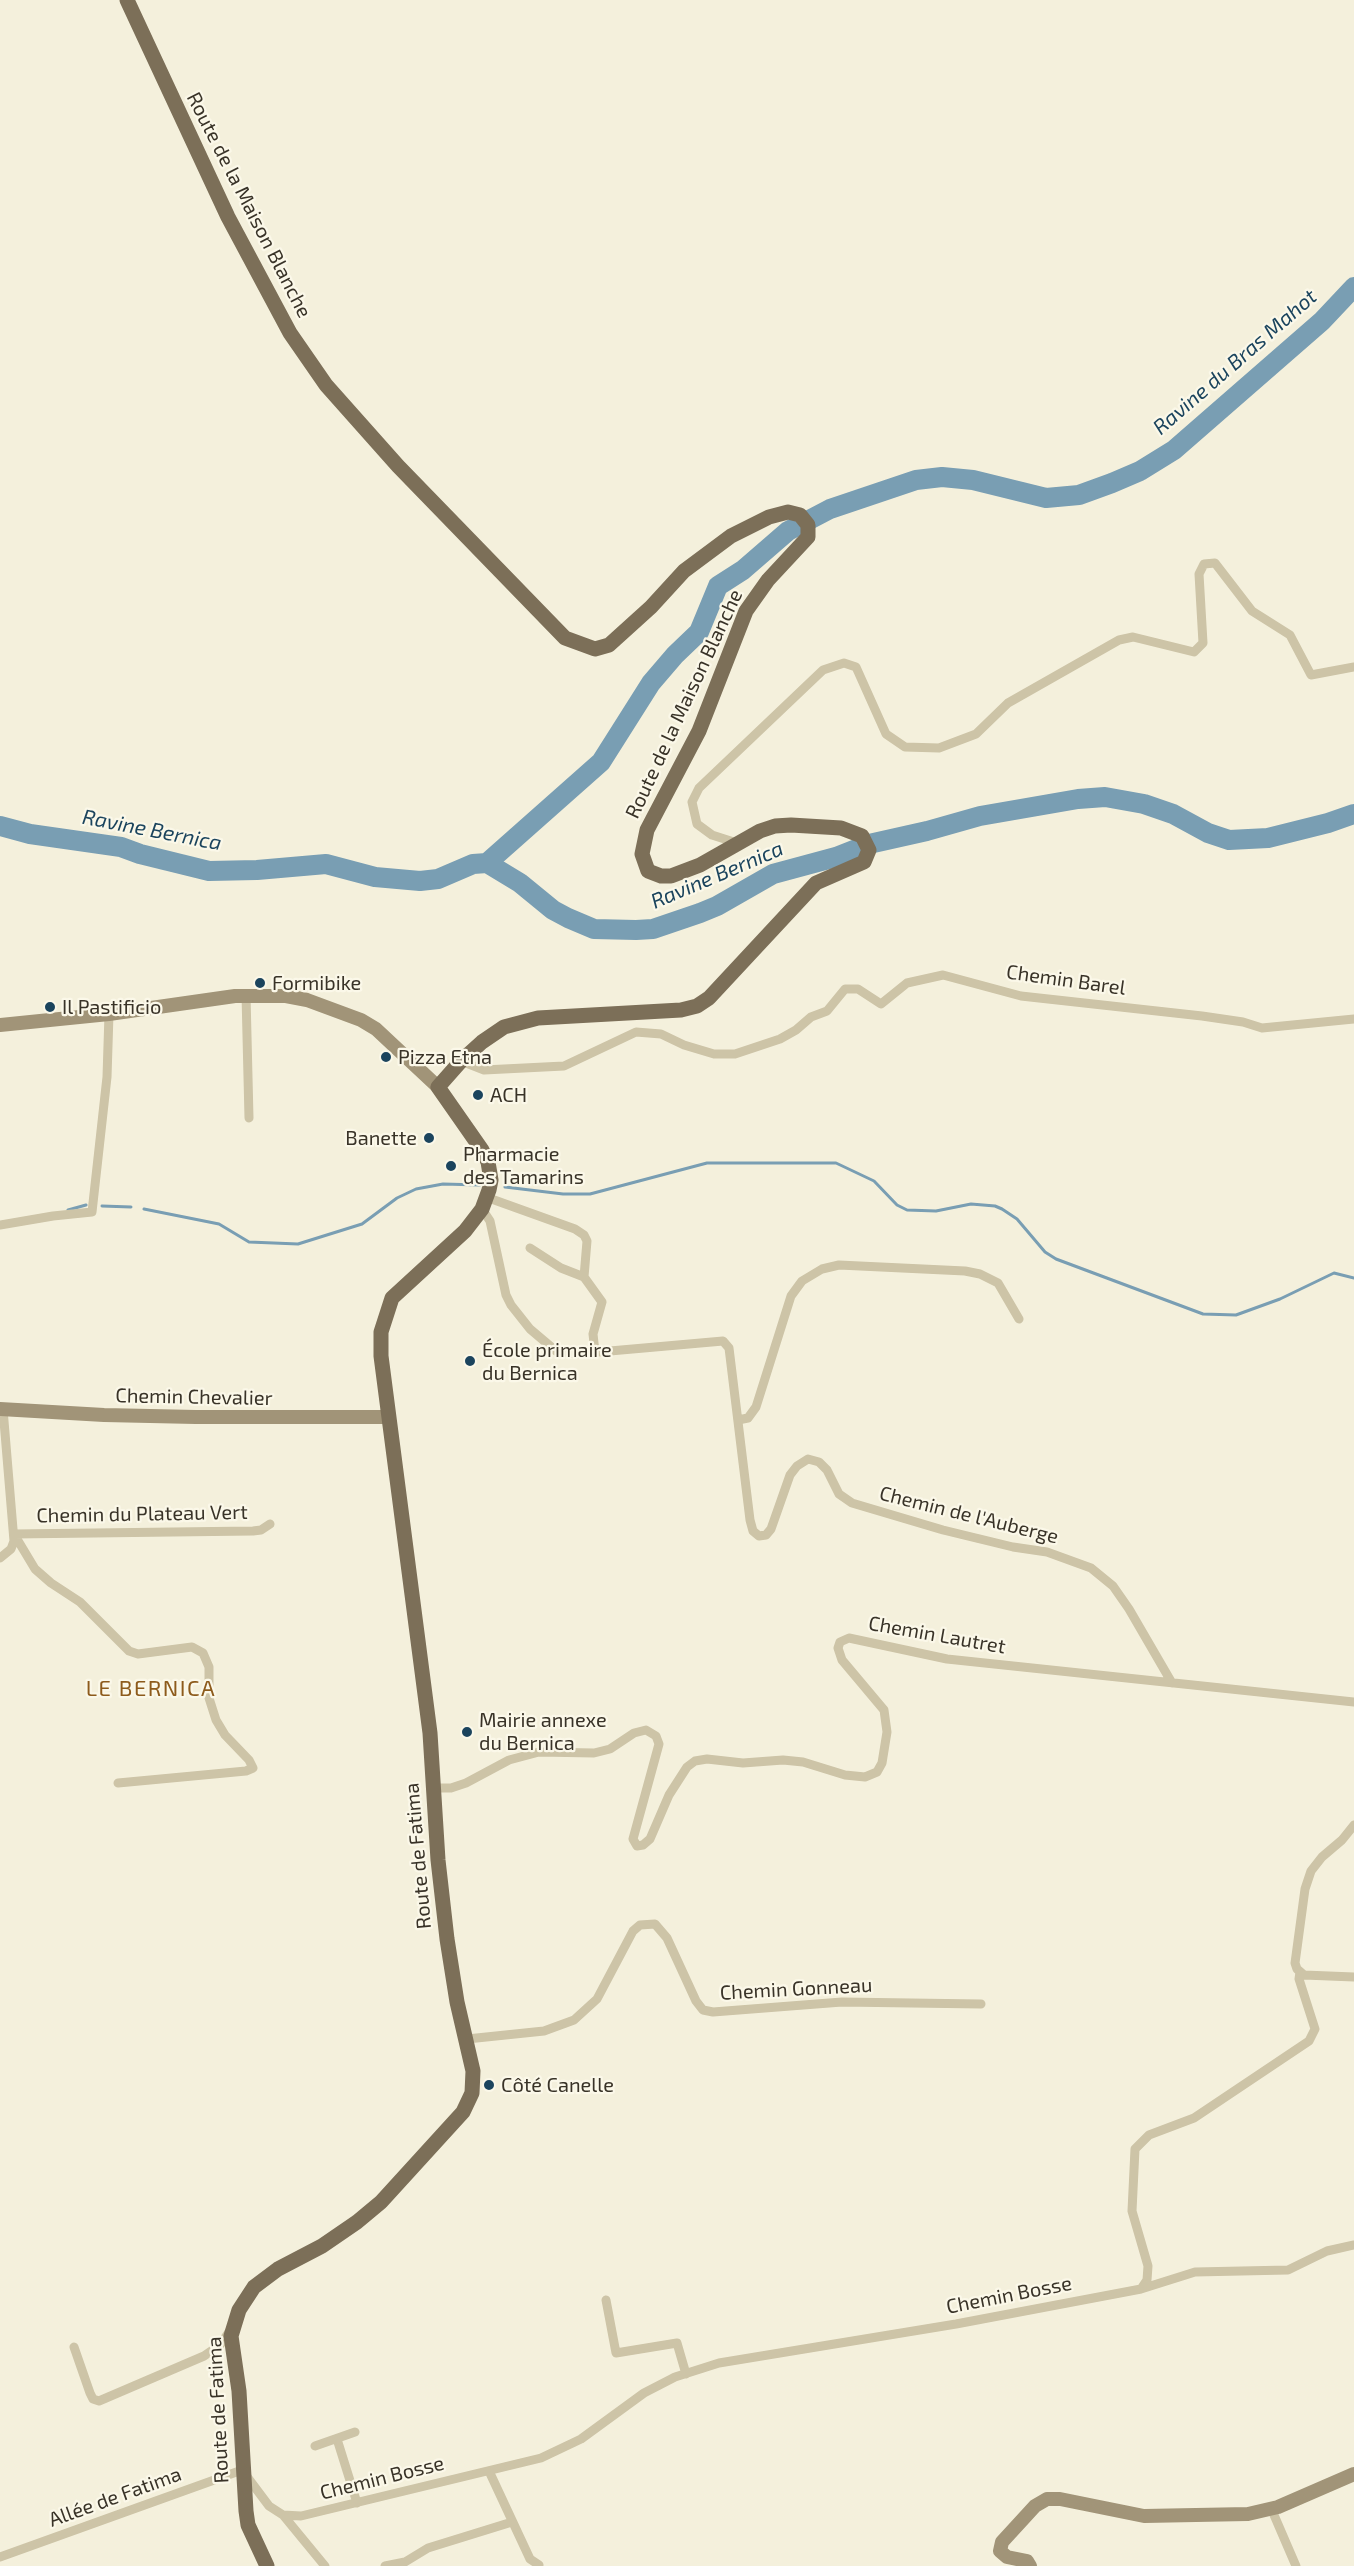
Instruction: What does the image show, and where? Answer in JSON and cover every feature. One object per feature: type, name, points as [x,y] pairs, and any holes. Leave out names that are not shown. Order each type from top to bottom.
[{"type":"main road","name":"Route de la Maison Blanche","points":[[127,0],[228,217],[296,342],[326,385],[398,466],[566,638],[595,649],[609,645],[700,557],[746,529],[769,517],[788,512],[800,515],[808,525],[808,537],[768,580],[746,611],[699,730],[647,830],[642,854],[643,862],[653,874],[671,876],[700,865],[737,843],[775,826],[791,825],[842,828],[862,836],[869,850],[864,862],[816,883],[709,998],[697,1006],[681,1010],[538,1018],[504,1027],[460,1061],[438,1087]]},
{"type":"main road","points":[[438,1087],[474,1136],[489,1162],[491,1180],[484,1203]]},
{"type":"main road","name":"Route de Fatima","points":[[267,2566],[249,2525],[242,2470],[239,2391],[231,2336],[239,2310],[254,2287],[278,2269],[322,2246],[381,2202],[464,2112],[472,2093],[473,2071],[457,2002],[447,1939],[430,1733],[388,1417],[381,1356],[381,1332],[389,1304],[402,1287],[443,1254],[465,1231],[484,1203]]},
{"type":"street","points":[[737,843],[712,835],[697,824],[692,802],[699,788],[823,670],[844,663],[856,668],[886,734],[905,747],[939,748],[976,734],[1008,703],[1119,640],[1133,638],[1194,652],[1203,643],[1199,574],[1204,564],[1215,563],[1252,611],[1290,635],[1311,675],[1354,667]]},
{"type":"street","name":"Chemin Barel","points":[[460,1061],[484,1070],[564,1066],[636,1032],[661,1034],[684,1045],[714,1054],[735,1054],[780,1039],[796,1030],[811,1017],[827,1011],[845,989],[858,989],[881,1004],[907,983],[943,975],[1021,996],[1202,1016],[1244,1022],[1262,1028],[1354,1019]]},
{"type":"street","points":[[246,995],[249,1118]]},
{"type":"street","points":[[0,1025],[109,1014],[246,995],[286,996],[307,1000],[361,1020],[376,1029],[438,1087]]},
{"type":"street","points":[[0,1225],[92,1212],[107,1077],[109,1014]]},
{"type":"street","points":[[484,1203],[512,1206],[575,1229],[584,1235],[587,1241],[584,1276]]},
{"type":"street","name":"Chemin de l'Auberge","points":[[484,1203],[506,1295],[519,1317],[556,1351],[576,1354],[723,1341],[729,1348],[750,1520],[753,1531],[759,1536],[766,1535],[771,1529],[790,1475],[797,1466],[808,1460],[819,1462],[839,1494],[852,1503],[943,1530],[1013,1547],[1047,1552],[1090,1568],[1113,1586],[1124,1601],[1172,1683]]},
{"type":"street","points":[[530,1248],[561,1268],[584,1276],[602,1302],[593,1334],[595,1352]]},
{"type":"street","points":[[738,1420],[748,1418],[756,1407],[766,1384],[791,1296],[802,1281],[822,1269],[839,1265],[965,1271],[980,1274],[998,1283],[1019,1319]]},
{"type":"street","name":"Chemin Chevalier","points":[[2,1409],[173,1417],[388,1417]]},
{"type":"street","name":"Chemin du Plateau Vert","points":[[0,1558],[11,1549],[14,1534],[2,1409]]},
{"type":"street","name":"Chemin du Plateau Vert","points":[[14,1534],[253,1531],[261,1530],[270,1524]]},
{"type":"street","name":"Chemin du Plateau Vert","points":[[14,1534],[35,1569],[51,1583],[80,1602],[129,1651],[138,1654],[192,1647],[203,1653],[208,1666],[209,1698],[216,1720],[225,1735],[249,1760],[253,1768],[246,1771],[118,1784]]},
{"type":"street","name":"Chemin Lautret","points":[[433,1788],[451,1788],[466,1783],[508,1760],[539,1752],[594,1753],[610,1749],[634,1733],[646,1730],[656,1736],[659,1744],[633,1839],[637,1846],[643,1845],[650,1839],[669,1795],[687,1767],[695,1761],[706,1759],[743,1764],[783,1760],[803,1762],[845,1774],[865,1776],[877,1772],[882,1763],[887,1732],[884,1710],[842,1660],[838,1648],[840,1642],[849,1638],[947,1659],[1354,1702]]},
{"type":"street","points":[[1141,2289],[1147,2280],[1148,2265],[1132,2211],[1135,2149],[1149,2135],[1194,2118],[1309,2041],[1315,2029],[1295,1963],[1305,1889],[1311,1871],[1354,1825]]},
{"type":"street","name":"Chemin Gonneau","points":[[467,2039],[544,2031],[574,2020],[597,1999],[633,1931],[640,1925],[655,1924],[667,1938],[696,2001],[703,2010],[713,2012],[842,2002],[981,2004]]},
{"type":"street","points":[[1299,1972],[1311,1976],[1354,1977]]},
{"type":"street","name":"Chemin Bosse","points":[[283,2515],[301,2516],[489,2471],[560,2451],[582,2439],[644,2393],[686,2374],[719,2363],[956,2324],[1141,2289],[1195,2271],[1288,2270],[1326,2251],[1354,2245]]},
{"type":"street","points":[[606,2300],[616,2353],[677,2343],[686,2374]]},
{"type":"street","points":[[74,2347],[90,2393],[93,2399],[99,2401],[204,2356],[219,2345],[234,2325]]},
{"type":"street","points":[[315,2446],[356,2432]]},
{"type":"street","points":[[337,2439],[357,2503]]},
{"type":"street","points":[[242,2470],[269,2506],[283,2515],[325,2566]]},
{"type":"street","name":"Allée de Fatima","points":[[0,2557],[242,2470]]},
{"type":"street","points":[[489,2471],[530,2559],[539,2565]]},
{"type":"street","points":[[1030,2566],[1027,2561],[1007,2557],[1000,2551],[1002,2542],[1035,2506],[1047,2499],[1060,2499],[1144,2516],[1239,2515],[1271,2508],[1354,2474]]},
{"type":"street","points":[[1271,2508],[1296,2566]]},
{"type":"street","points":[[386,2566],[405,2562],[428,2548],[512,2522]]},
{"type":"waterway","name":"Ravine du Bras Mahot","points":[[487,863],[601,762],[651,683],[699,632],[718,586],[743,570],[788,531],[830,509],[916,480],[942,477],[973,480],[1046,498],[1079,495],[1140,471],[1174,450],[1322,321],[1354,287]]},
{"type":"waterway","name":"Ravine Bernica","points":[[0,826],[30,834],[121,847],[209,871],[257,870],[326,864],[375,877],[420,881],[438,879],[473,864],[487,863],[520,883],[553,910],[568,918],[594,929],[636,930],[653,929],[700,913],[717,906],[773,874],[836,857],[869,844],[980,816],[1078,799],[1105,797],[1144,804],[1173,814],[1208,833],[1229,840],[1268,838],[1354,814]]},
{"type":"waterway","points":[[505,1187],[563,1194],[590,1194],[707,1163],[836,1163],[874,1181],[897,1205],[907,1210],[936,1211],[971,1204],[995,1206],[1017,1219],[1045,1252],[1056,1259],[1203,1314],[1236,1315],[1280,1299],[1334,1273],[1354,1278]]},
{"type":"waterway","points":[[144,1209],[219,1224],[249,1242],[298,1244],[362,1224],[397,1198],[416,1189],[443,1184],[480,1185]]},
{"type":"waterway","points":[[68,1210],[86,1205]]},
{"type":"waterway","points":[[102,1206],[131,1207]]},
{"type":"place","name":"Formibike","points":[[260,983]]},
{"type":"place","name":"Il Pastificio","points":[[50,1007]]},
{"type":"place","name":"Pizza Etna","points":[[386,1057]]},
{"type":"place","name":"ACH","points":[[478,1095]]},
{"type":"place","name":"Banette","points":[[429,1138]]},
{"type":"place","name":"Pharmacie des Tamarins","points":[[451,1166]]},
{"type":"place","name":"École primaire du Bernica","points":[[470,1361]]},
{"type":"place","name":"Mairie annexe du Bernica","points":[[467,1732]]},
{"type":"place","name":"Côté Canelle","points":[[489,2085]]},
{"type":"district","name":"LE BERNICA","points":[[151,1689]]}]
